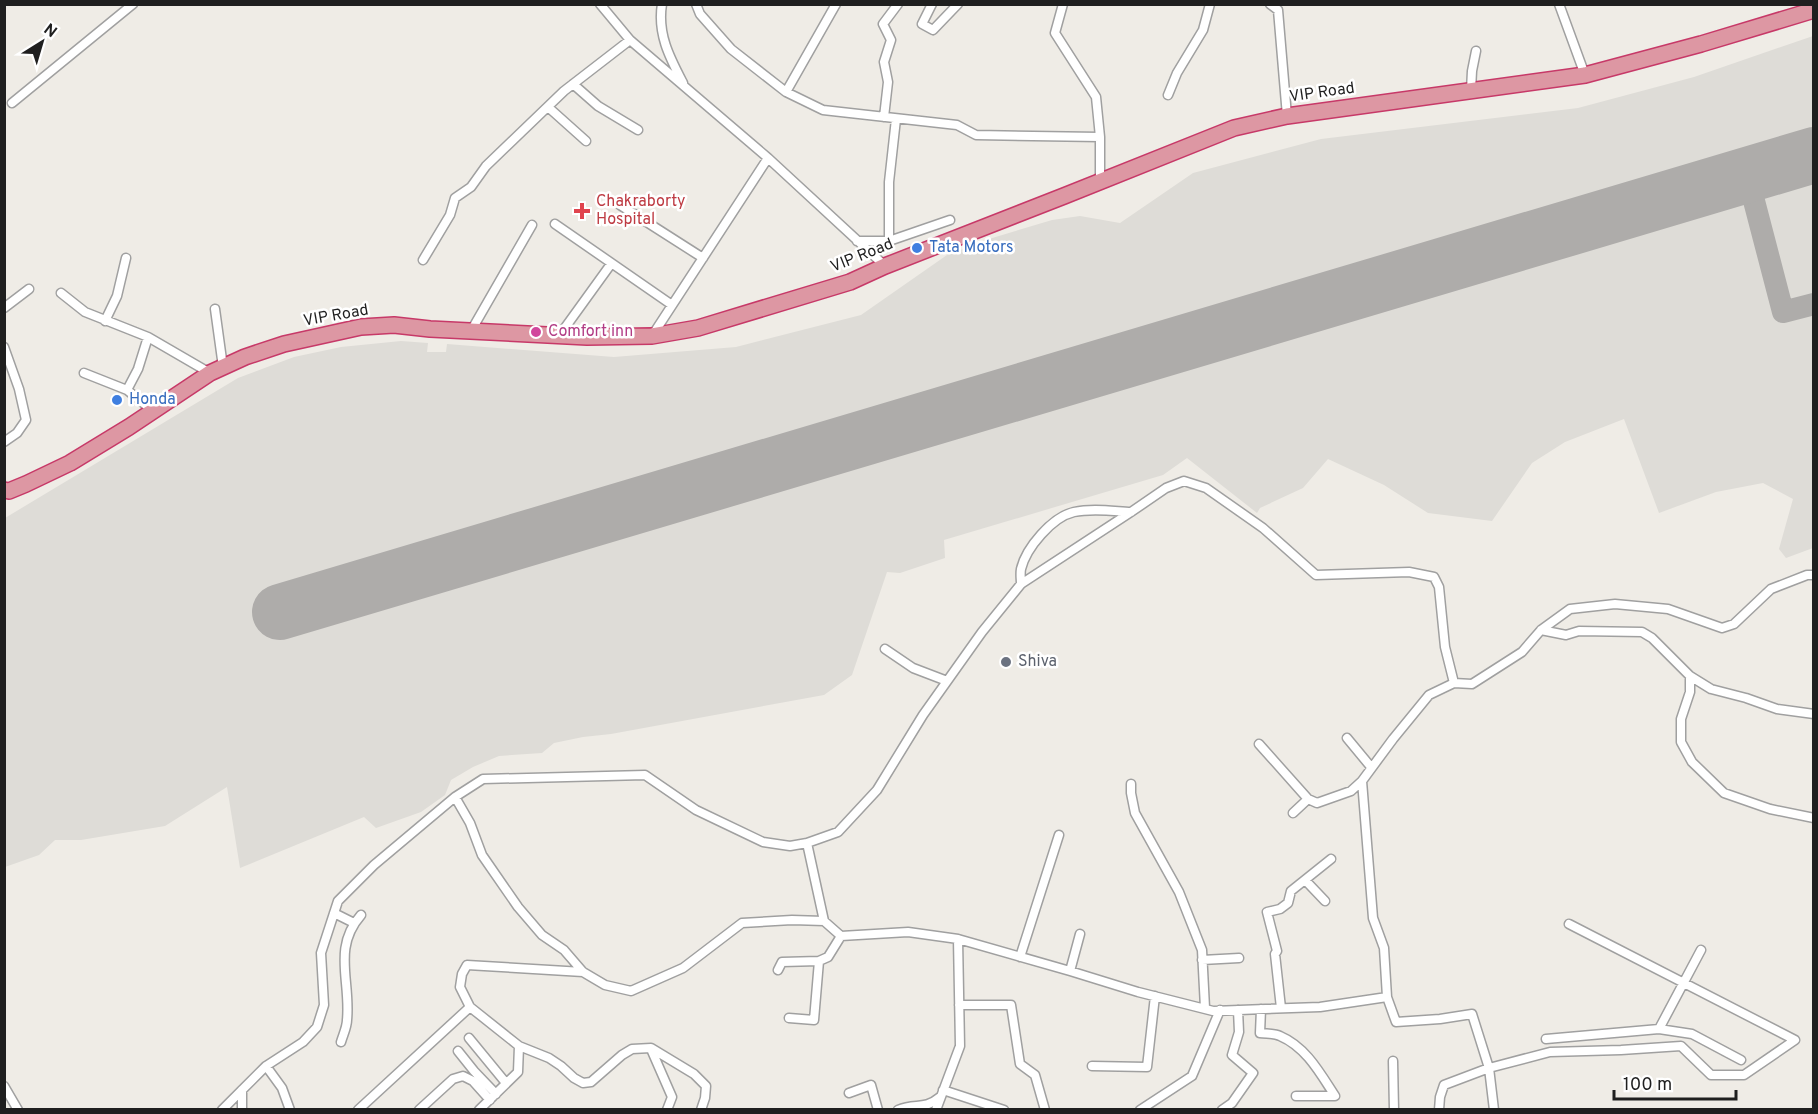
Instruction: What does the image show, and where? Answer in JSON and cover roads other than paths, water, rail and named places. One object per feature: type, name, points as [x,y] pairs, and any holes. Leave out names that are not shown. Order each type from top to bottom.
[{"type":"highway","name":"VIP Road","points":[[4,490],[18,488],[70,463],[216,370],[284,344],[361,327],[394,325],[588,337],[652,336],[698,328],[850,282],[885,266],[1234,128],[1287,116],[1585,75],[1701,44],[1813,7]]},
{"type":"street","points":[[12,103],[133,4]]},
{"type":"street","points":[[600,4],[630,40],[768,158],[885,266]]},
{"type":"street","points":[[662,4],[660,18],[667,53],[686,87]]},
{"type":"street","points":[[696,4],[700,14],[731,49],[786,92],[823,110],[957,125],[976,135],[1100,137]]},
{"type":"street","points":[[786,92],[836,4]]},
{"type":"street","points":[[884,117],[888,82],[884,62],[891,40],[883,24],[898,4]]},
{"type":"street","points":[[932,4],[922,24],[933,30],[958,4]]},
{"type":"street","points":[[1063,4],[1055,33],[1096,97],[1100,137],[1100,182]]},
{"type":"street","points":[[1168,96],[1177,73],[1203,30],[1210,4]]},
{"type":"street","points":[[1270,4],[1278,10],[1287,116]]},
{"type":"street","points":[[1559,4],[1585,75]]},
{"type":"street","points":[[423,260],[450,215],[455,198],[471,187],[486,166],[573,84],[630,40]]},
{"type":"street","points":[[1471,90],[1476,51]]},
{"type":"street","points":[[573,84],[598,106],[638,130]]},
{"type":"street","points":[[548,107],[586,141]]},
{"type":"street","points":[[889,242],[889,182],[896,119]]},
{"type":"street","points":[[652,336],[768,158]]},
{"type":"street","points":[[620,205],[702,258]]},
{"type":"street","points":[[857,241],[889,242],[950,220]]},
{"type":"street","points":[[555,224],[672,305]]},
{"type":"street","points":[[471,331],[532,225]]},
{"type":"street","points":[[105,321],[117,296],[126,258]]},
{"type":"street","points":[[559,336],[611,264]]},
{"type":"street","points":[[4,308],[29,289]]},
{"type":"street","points":[[61,293],[85,312],[148,337],[216,370],[215,309]]},
{"type":"street","points":[[127,390],[138,369],[148,337]]},
{"type":"street","points":[[4,347],[19,389],[26,420],[17,433],[4,442]]},
{"type":"street","points":[[84,373],[127,390],[153,411]]},
{"type":"street","points":[[222,1110],[266,1066],[303,1042],[317,1027],[324,1005],[321,952],[338,901],[374,865],[455,798],[483,779],[645,775],[696,810],[763,842],[790,846],[807,843],[838,832],[877,790],[923,715],[982,632],[1022,584],[1166,488],[1184,481],[1206,488],[1263,528],[1316,575],[1409,572],[1434,577],[1439,587],[1445,647],[1454,683]]},
{"type":"street","points":[[1022,584],[1021,571],[1030,548],[1050,525],[1072,512],[1103,510],[1131,512]]},
{"type":"street","points":[[1259,744],[1308,799],[1317,803],[1351,791],[1362,781],[1429,695],[1454,683],[1472,684],[1522,652],[1541,630],[1570,609],[1615,604],[1668,609],[1722,628],[1734,624],[1771,589],[1807,575],[1814,575]]},
{"type":"street","points":[[1541,630],[1566,635],[1579,631],[1642,632],[1652,638],[1690,676],[1710,689],[1777,709],[1814,714]]},
{"type":"street","points":[[885,649],[913,668],[947,681]]},
{"type":"street","points":[[1690,676],[1690,692],[1681,719],[1681,742],[1692,762],[1724,793],[1770,809],[1814,818]]},
{"type":"street","points":[[1347,738],[1371,767]]},
{"type":"street","points":[[1362,781],[1373,918],[1384,948],[1387,997],[1396,1022],[1472,1014],[1489,1068],[1494,1110]]},
{"type":"street","points":[[1131,784],[1135,813],[1179,892],[1202,950],[1205,1008]]},
{"type":"street","points":[[455,798],[470,824],[482,855],[518,906],[542,935],[564,950],[583,972],[605,985],[631,991],[682,968],[742,923],[824,921]]},
{"type":"street","points":[[1293,813],[1308,799]]},
{"type":"street","points":[[1020,957],[1059,836]]},
{"type":"street","points":[[807,843],[824,921],[840,936],[908,932],[958,939],[1213,1011],[1320,1006],[1387,997]]},
{"type":"street","points":[[1281,1008],[1275,954],[1277,951],[1267,912],[1280,909],[1288,903],[1291,891],[1331,859]]},
{"type":"street","points":[[1305,880],[1325,901]]},
{"type":"street","points":[[334,913],[354,923]]},
{"type":"street","points":[[341,1042],[347,1023],[345,943],[354,923],[361,915]]},
{"type":"street","points":[[1439,1110],[1444,1085],[1489,1068],[1550,1052],[1681,1046],[1711,1075],[1744,1075],[1795,1040],[1569,924]]},
{"type":"street","points":[[1070,971],[1080,934]]},
{"type":"street","points":[[778,969],[782,962],[819,961],[828,957],[840,936]]},
{"type":"street","points":[[936,1110],[960,1046],[958,939]]},
{"type":"street","points":[[1659,1029],[1701,950]]},
{"type":"street","points":[[1202,960],[1239,958]]},
{"type":"street","points":[[789,1018],[814,1020],[819,961]]},
{"type":"street","points":[[583,972],[467,965],[459,987],[470,1007],[519,1046],[549,1058],[583,1083],[591,1082],[622,1055],[632,1050],[651,1048],[694,1074],[706,1086],[701,1110]]},
{"type":"street","points":[[1092,1066],[1147,1067],[1155,996]]},
{"type":"street","points":[[959,1005],[1011,1005],[1020,1064],[1035,1075],[1045,1110]]},
{"type":"street","points":[[358,1110],[470,1007]]},
{"type":"street","points":[[1261,1009],[1260,1033],[1278,1035],[1297,1046],[1315,1065],[1335,1096],[1296,1096]]},
{"type":"street","points":[[1140,1110],[1192,1076],[1220,1010]]},
{"type":"street","points":[[1222,1110],[1232,1103],[1253,1073],[1232,1055],[1239,1032],[1238,1010]]},
{"type":"street","points":[[1546,1039],[1659,1029],[1692,1034],[1741,1060]]},
{"type":"street","points":[[469,1038],[507,1083]]},
{"type":"street","points":[[479,1110],[518,1072],[519,1046]]},
{"type":"street","points":[[651,1048],[672,1097],[667,1110]]},
{"type":"street","points":[[458,1051],[493,1097]]},
{"type":"street","points":[[1393,1061],[1394,1110]]},
{"type":"street","points":[[266,1066],[282,1088],[290,1110]]},
{"type":"street","points":[[419,1110],[453,1079],[463,1076],[493,1097]]},
{"type":"street","points":[[849,1093],[871,1085],[878,1110]]},
{"type":"street","points":[[4,1086],[18,1110]]},
{"type":"street","points":[[242,1090],[242,1110]]},
{"type":"street","points":[[898,1110],[904,1107],[930,1105],[942,1094]]},
{"type":"street","points":[[942,1094],[1004,1110]]},
{"type":"place","name":"Chakraborty Hospital","points":[[582,211]]},
{"type":"place","name":"Tata Motors","points":[[917,248]]},
{"type":"place","name":"Comfort inn","points":[[536,332]]},
{"type":"place","name":"Honda","points":[[117,400]]},
{"type":"place","name":"Shiva","points":[[1006,662]]}]
